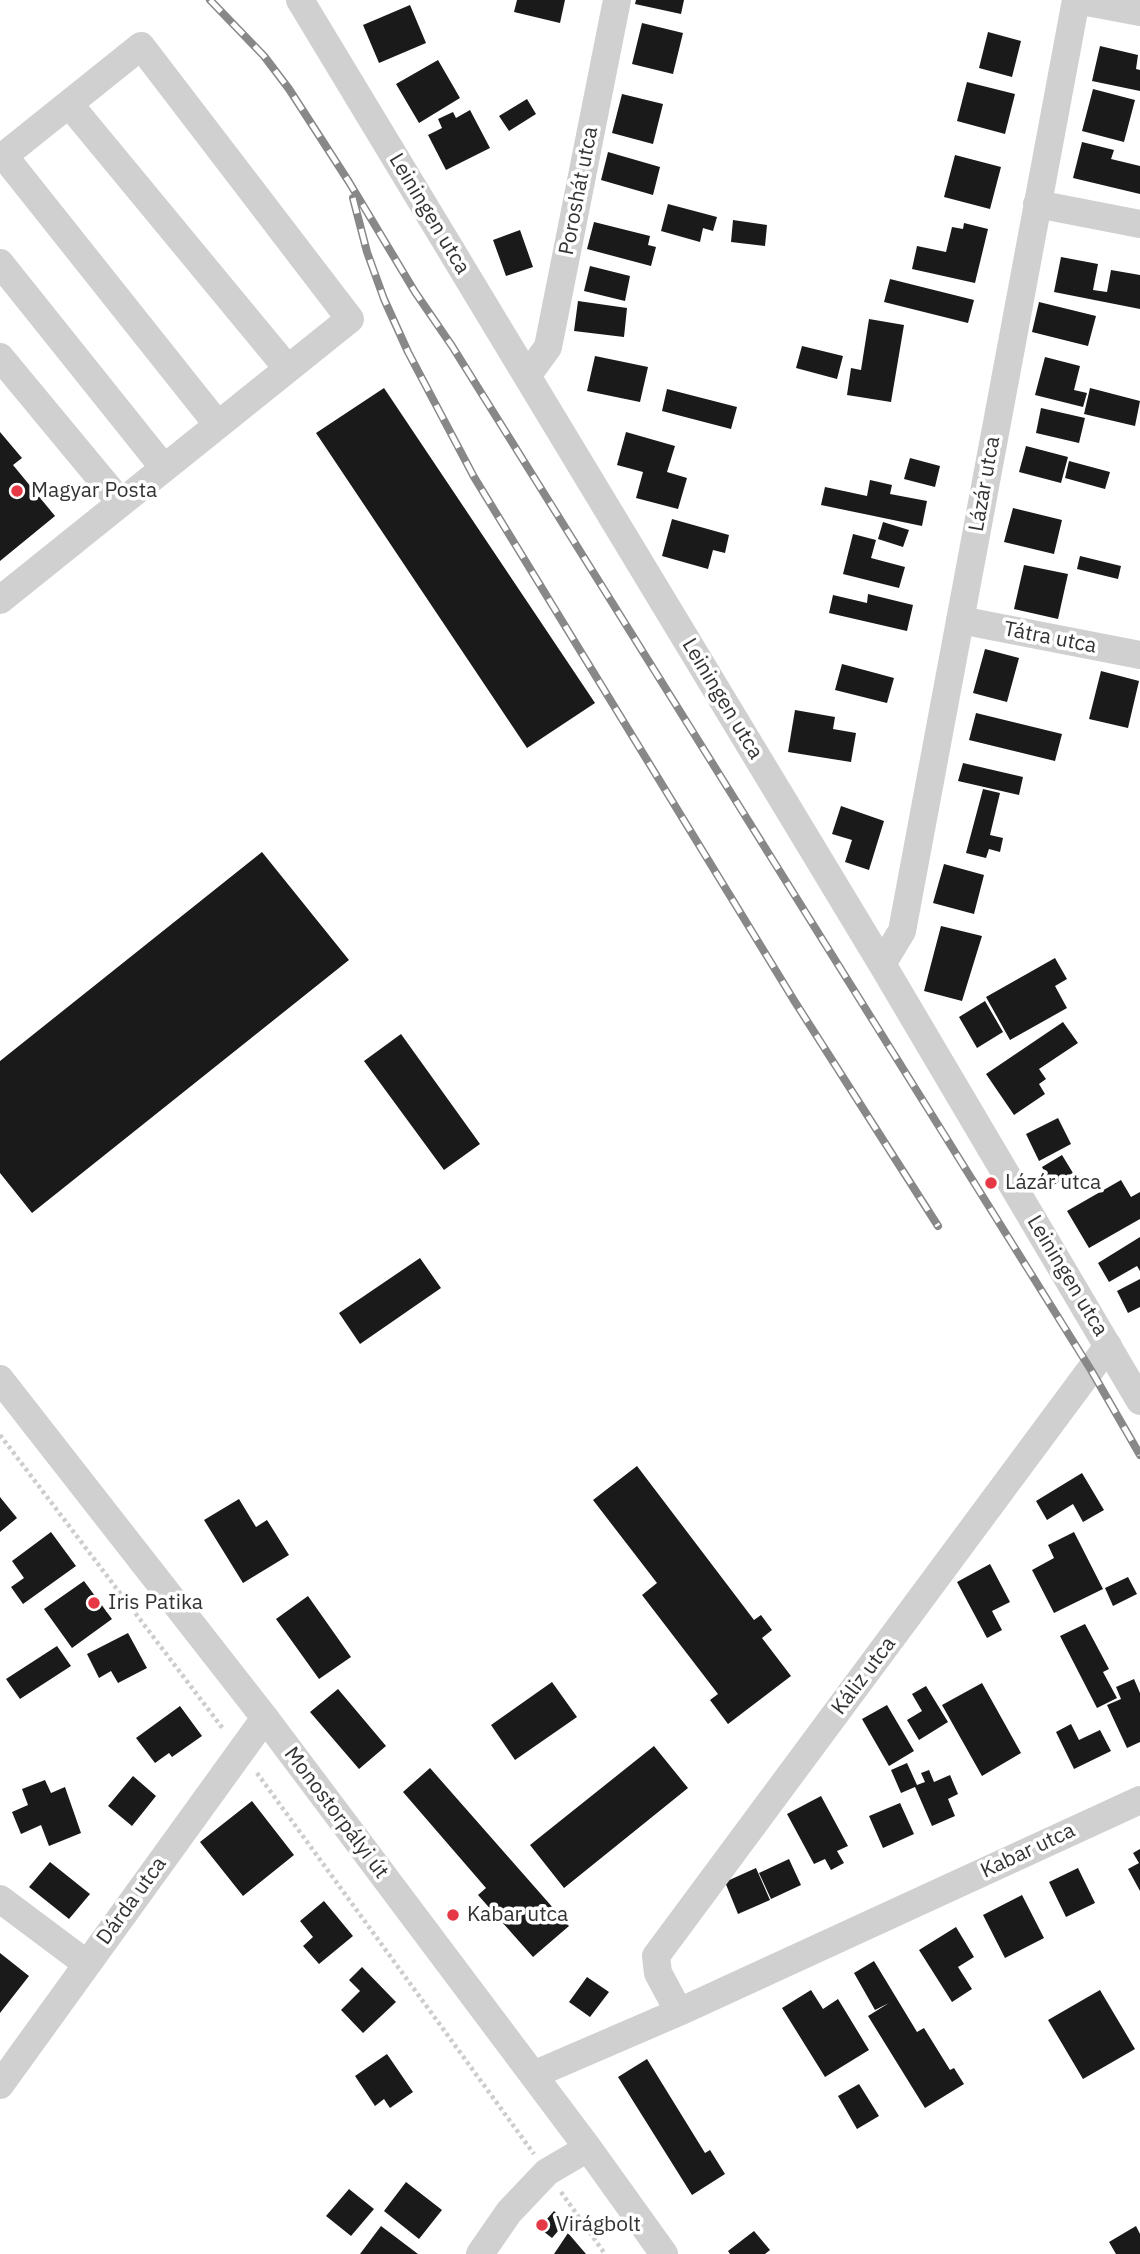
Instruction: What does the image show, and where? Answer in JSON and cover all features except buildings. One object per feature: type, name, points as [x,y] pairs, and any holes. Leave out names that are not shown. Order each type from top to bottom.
[{"type":"street","name":"Leiningen utca","points":[[300,0],[882,964],[1140,1401]]},
{"type":"street","name":"Poroshát utca","points":[[527,376],[548,347],[617,0]]},
{"type":"street","points":[[1076,0],[1140,12]]},
{"type":"street","name":"Lázár utca","points":[[882,964],[902,932],[1076,0]]},
{"type":"street","points":[[0,600],[164,468],[218,425],[288,369],[350,319],[141,46],[2,158],[218,425]]},
{"type":"street","points":[[69,104],[288,369]]},
{"type":"street","points":[[1037,204],[1140,224]]},
{"type":"street","points":[[0,263],[164,468]]},
{"type":"street","points":[[0,356],[121,503]]},
{"type":"street","name":"Tátra utca","points":[[960,620],[1140,655]]},
{"type":"street","name":"Káliz utca","points":[[679,2012],[658,1973],[656,1956],[1108,1346]]},
{"type":"street","name":"Monostorpályi út","points":[[0,1379],[265,1718],[588,2148],[664,2254]]},
{"type":"street","name":"Dárda utca","points":[[0,2085],[265,1718]]},
{"type":"street","name":"Kabar utca","points":[[533,2075],[679,2012],[1140,1800]]},
{"type":"street","points":[[0,1899],[88,1964]]},
{"type":"street","points":[[480,2254],[509,2212],[547,2172],[588,2148]]},
{"type":"path","points":[[0,1435],[241,1751],[606,2254]]},
{"type":"railway","points":[[210,0],[264,56],[289,89],[349,182],[415,292],[452,346],[1091,1370],[1140,1455]]},
{"type":"railway","points":[[353,198],[367,252],[384,299],[408,352],[474,477],[795,1002],[938,1226]]},
{"type":"place","name":"Magyar Posta","points":[[17,491]]},
{"type":"place","name":"Lázár utca","points":[[991,1183]]},
{"type":"place","name":"Iris Patika","points":[[94,1603]]},
{"type":"place","name":"Kabar utca","points":[[453,1915]]},
{"type":"place","name":"Virágbolt","points":[[542,2225]]}]
